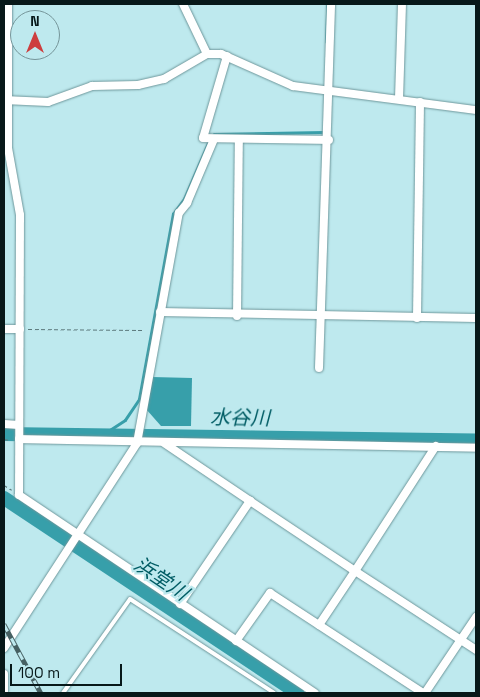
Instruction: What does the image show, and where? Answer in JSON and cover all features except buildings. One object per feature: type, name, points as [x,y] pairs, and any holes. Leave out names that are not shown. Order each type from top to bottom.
[{"type":"street","points":[[8,4],[6,100],[8,148],[20,215],[19,495],[77,536],[315,693]]},
{"type":"street","points":[[183,4],[207,54]]},
{"type":"street","points":[[319,368],[331,89],[332,4]]},
{"type":"street","points":[[399,99],[402,4]]},
{"type":"street","points":[[6,100],[48,102],[92,86],[138,85],[164,79],[207,54],[227,56],[292,86],[331,89],[476,110]]},
{"type":"street","points":[[227,56],[203,138],[329,140]]},
{"type":"street","points":[[417,318],[420,102]]},
{"type":"street","points":[[4,648],[138,438],[179,213],[187,203],[214,139]]},
{"type":"street","points":[[237,316],[239,139]]},
{"type":"street","points":[[160,312],[237,316],[476,318]]},
{"type":"street","points":[[4,329],[20,329]]},
{"type":"street","points":[[4,424],[19,427]]},
{"type":"street","points":[[19,438],[138,438],[163,443],[476,448]]},
{"type":"street","points":[[163,443],[476,650]]},
{"type":"street","points":[[319,625],[436,446]]},
{"type":"street","points":[[180,604],[250,501]]},
{"type":"street","points":[[236,641],[270,593],[424,693],[476,617]]},
{"type":"street","points":[[4,674],[4,692]]},
{"type":"lane","points":[[63,693],[130,599],[274,693]]},
{"type":"path","points":[[20,329],[142,330]]},
{"type":"water","points":[[152,377],[192,378],[191,426],[161,426],[146,409]]},
{"type":"waterway","points":[[326,42],[327,4]]},
{"type":"waterway","points":[[214,134],[324,132]]},
{"type":"waterway","points":[[102,435],[125,420],[139,399],[173,214],[184,199],[208,143]]},
{"type":"waterway","name":"水谷川","points":[[4,434],[476,441]]},
{"type":"waterway","name":"浜堂川","points":[[4,498],[297,693]]},
{"type":"railway","points":[[4,624],[41,693]]}]
